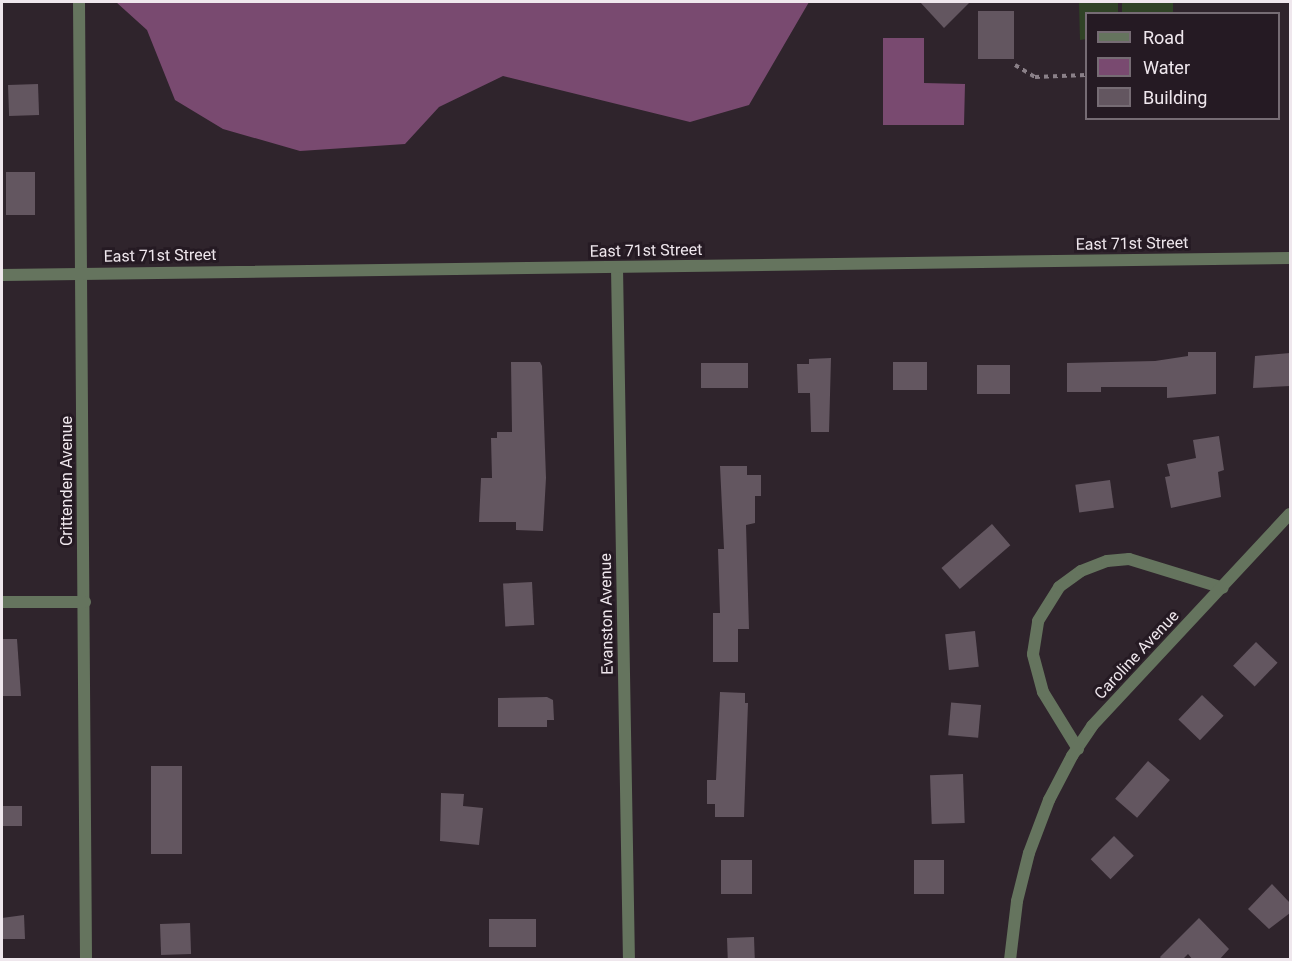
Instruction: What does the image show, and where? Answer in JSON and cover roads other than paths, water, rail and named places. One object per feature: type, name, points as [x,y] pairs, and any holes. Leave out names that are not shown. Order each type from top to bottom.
[{"type":"street","name":"Crittenden Avenue","points":[[79,2],[83,274],[86,960]]},
{"type":"street","name":"East 71st Street","points":[[2,275],[1290,258]]},
{"type":"street","name":"Evanston Avenue","points":[[617,268],[629,960]]},
{"type":"street","name":"Caroline Avenue","points":[[1010,960],[1017,901],[1029,853],[1049,800],[1092,726],[1290,514]]},
{"type":"street","points":[[1078,749],[1043,692],[1033,654],[1038,621],[1059,587],[1081,571],[1107,561],[1129,559],[1223,588]]},
{"type":"street","points":[[2,602],[85,602]]},
{"type":"water","points":[[116,2],[809,2],[749,105],[690,122],[503,76],[439,107],[405,144],[300,151],[223,129],[175,100],[147,30]]},
{"type":"water","points":[[883,38],[924,38],[924,83],[965,84],[964,125],[883,125]]}]
